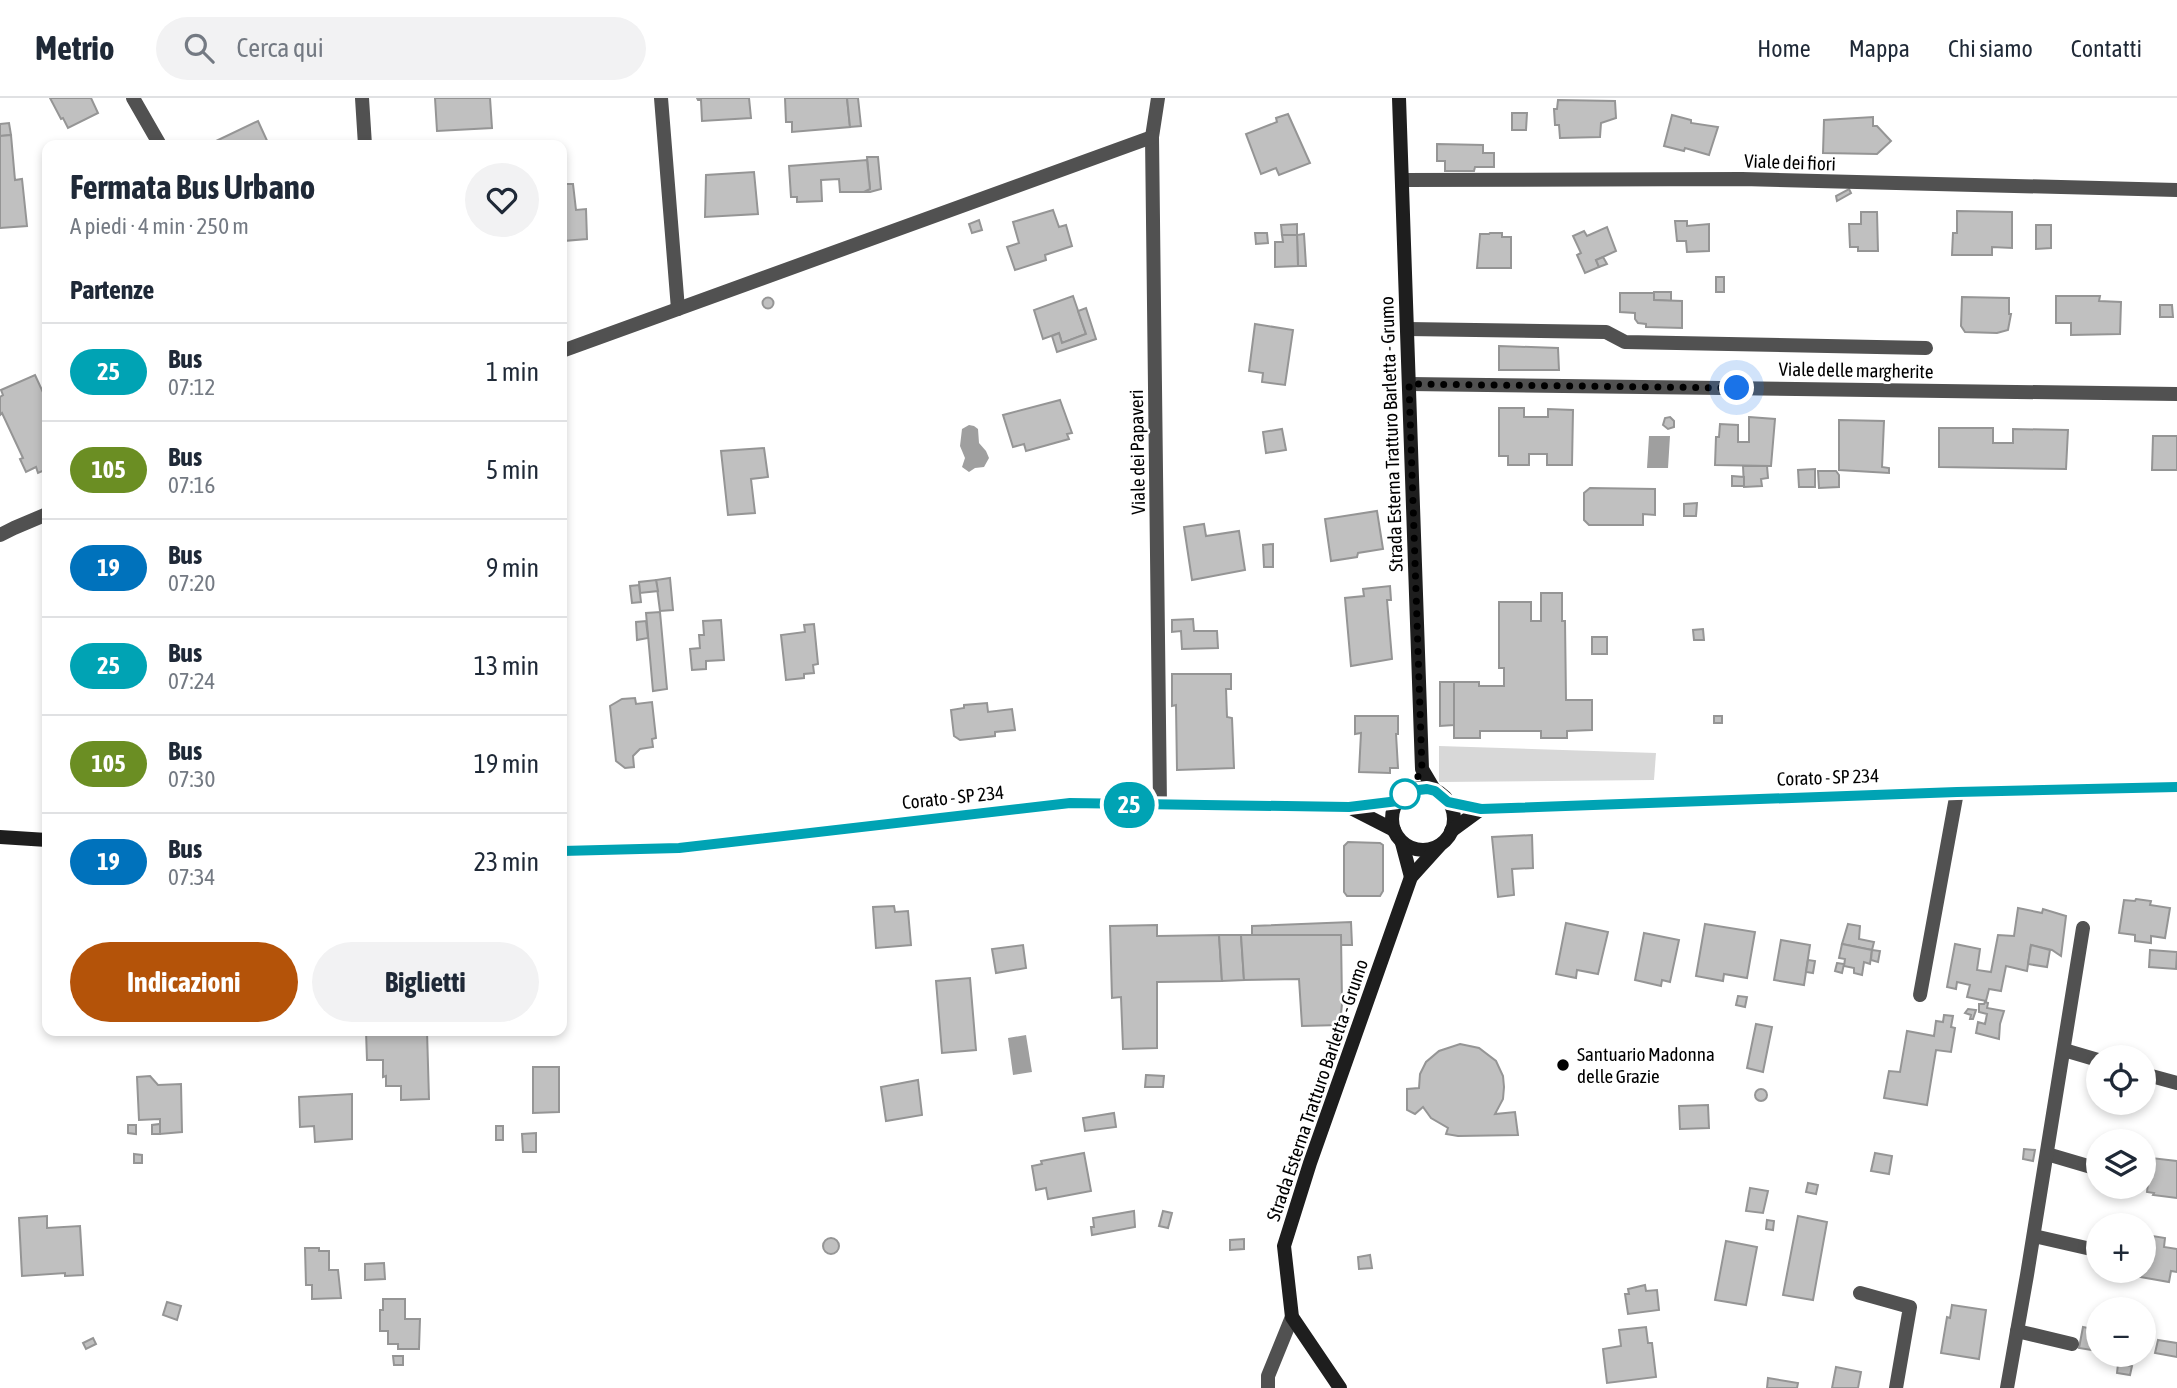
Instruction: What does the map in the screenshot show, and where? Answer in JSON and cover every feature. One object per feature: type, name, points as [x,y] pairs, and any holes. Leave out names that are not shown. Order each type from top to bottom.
[{"type":"main road","name":"Strada Esterna Tratturo Barletta - Grumo","points":[[1399,98],[1422,769],[1435,791]]},
{"type":"main road","points":[[1411,877],[1392,815],[1398,801],[1410,791],[1422,769]]},
{"type":"main road","name":"Corato - SP 234","points":[[1435,791],[1448,802],[1481,809],[2177,787]]},
{"type":"main road","points":[[1410,791],[1435,791]]},
{"type":"main road","name":"Corato - SP 234","points":[[567,851],[679,848],[1070,803],[1349,807],[1398,801]]},
{"type":"main road","points":[[1439,846],[1451,831],[1452,811],[1448,802]]},
{"type":"main road","name":"Corato - SP 234","points":[[1349,807],[1420,850],[1439,846]]},
{"type":"main road","points":[[1451,831],[1481,809]]},
{"type":"main road","points":[[0,837],[42,840]]},
{"type":"main road","name":"Strada Esterna Tratturo Barletta - Grumo","points":[[1340,1388],[1292,1317],[1284,1246],[1310,1163],[1411,877],[1439,846]]},
{"type":"street","points":[[133,98],[157,140]]},
{"type":"street","points":[[362,98],[365,140]]},
{"type":"street","points":[[661,98],[678,309]]},
{"type":"street","name":"Viale dei Papaveri","points":[[1158,98],[1152,137],[1160,806]]},
{"type":"street","points":[[567,349],[1152,137]]},
{"type":"street","name":"Viale dei fiori","points":[[1402,180],[1742,179],[2177,190]]},
{"type":"street","points":[[1407,329],[1606,332],[1625,342],[1926,348]]},
{"type":"street","name":"Viale delle margherite","points":[[1409,384],[2177,394]]},
{"type":"street","points":[[0,535],[42,516]]},
{"type":"street","points":[[1920,995],[1957,792]]},
{"type":"street","points":[[2007,1388],[2083,928]]},
{"type":"street","points":[[2064,1051],[2086,1057]]},
{"type":"street","points":[[2156,1077],[2177,1083]]},
{"type":"street","points":[[2047,1154],[2086,1165]]},
{"type":"street","points":[[2034,1236],[2086,1248]]},
{"type":"street","points":[[1860,1293],[1910,1307],[1896,1388]]},
{"type":"street","points":[[1268,1388],[1268,1376],[1292,1317]]},
{"type":"street","points":[[2017,1331],[2072,1344]]},
{"type":"shaded area","points":[[969,425],[978,429],[979,443],[989,458],[984,467],[969,472],[962,467],[965,458],[960,446],[962,429]]},
{"type":"shaded area","points":[[1649,436],[1670,436],[1668,468],[1647,468]]},
{"type":"shaded area","points":[[1439,746],[1656,753],[1654,780],[1439,782]]},
{"type":"shaded area","points":[[1026,1035],[1032,1072],[1013,1075],[1008,1038]]},
{"type":"building","points":[[50,98],[91,98],[98,113],[68,128]]},
{"type":"building","points":[[435,98],[490,98],[492,128],[437,131]]},
{"type":"building","points":[[697,98],[749,98],[751,118],[702,121],[701,100]]},
{"type":"building","points":[[785,98],[847,98],[850,127],[792,132],[792,122],[786,122]]},
{"type":"building","points":[[847,98],[858,98],[861,126],[850,127]]},
{"type":"building","points":[[1558,100],[1615,101],[1616,118],[1601,123],[1600,137],[1560,138],[1559,125],[1555,125],[1554,109],[1557,109]]},
{"type":"building","points":[[1512,113],[1527,113],[1526,130],[1512,130]]},
{"type":"building","points":[[1288,114],[1310,163],[1279,175],[1276,168],[1261,174],[1246,134],[1277,122],[1276,118]]},
{"type":"building","points":[[1672,115],[1691,120],[1691,123],[1718,127],[1709,155],[1685,148],[1684,151],[1664,146]]},
{"type":"building","points":[[1873,117],[1873,126],[1877,126],[1891,141],[1877,154],[1823,153],[1824,120]]},
{"type":"building","points":[[258,121],[267,140],[218,140]]},
{"type":"building","points":[[9,123],[11,135],[0,136],[0,124]]},
{"type":"building","points":[[11,135],[15,180],[22,179],[27,226],[0,228],[0,136]]},
{"type":"building","points":[[1437,144],[1483,145],[1483,153],[1494,153],[1494,167],[1475,167],[1474,171],[1445,171],[1445,161],[1437,161]]},
{"type":"building","points":[[867,157],[878,157],[881,189],[864,192],[870,189]]},
{"type":"building","points":[[867,160],[870,189],[864,192],[840,192],[839,179],[821,180],[822,201],[797,202],[797,197],[791,197],[789,166]]},
{"type":"building","points":[[754,172],[758,214],[705,217],[706,175]]},
{"type":"building","points":[[567,184],[573,184],[576,210],[586,209],[587,239],[567,241]]},
{"type":"building","points":[[1849,189],[1851,193],[1837,201],[1836,196]]},
{"type":"building","points":[[1053,210],[1059,227],[1066,225],[1072,246],[1045,255],[1046,260],[1015,270],[1007,247],[1019,243],[1013,222]]},
{"type":"building","points":[[1957,211],[2012,212],[2012,248],[1992,247],[1992,255],[1952,255],[1953,233],[1957,233]]},
{"type":"building","points":[[1861,212],[1877,212],[1878,251],[1858,251],[1858,247],[1850,247],[1849,224],[1861,224]]},
{"type":"building","points":[[979,220],[982,230],[972,233],[969,224]]},
{"type":"building","points":[[1675,221],[1687,221],[1687,226],[1709,224],[1709,251],[1687,252],[1686,241],[1677,241]]},
{"type":"building","points":[[1297,224],[1297,235],[1282,235],[1281,225]]},
{"type":"building","points":[[2036,225],[2051,225],[2051,248],[2036,249]]},
{"type":"building","points":[[1607,227],[1616,251],[1596,260],[1599,267],[1585,273],[1577,255],[1581,253],[1573,236],[1584,231],[1587,236]]},
{"type":"building","points":[[1255,233],[1267,233],[1268,243],[1256,244]]},
{"type":"building","points":[[1502,233],[1502,237],[1511,237],[1511,268],[1477,268],[1480,234]]},
{"type":"building","points":[[1304,234],[1306,266],[1298,266],[1297,235]]},
{"type":"building","points":[[1282,235],[1297,235],[1298,266],[1275,267],[1275,242],[1283,242]]},
{"type":"building","points":[[1603,257],[1607,264],[1599,267],[1596,260]]},
{"type":"building","points":[[1716,277],[1724,277],[1724,292],[1716,292]]},
{"type":"building","points":[[1654,292],[1671,292],[1671,301],[1654,300]]},
{"type":"building","points":[[1620,293],[1654,293],[1654,300],[1682,301],[1682,328],[1646,327],[1646,324],[1638,323],[1635,313],[1620,312]]},
{"type":"building","points":[[1073,296],[1086,334],[1062,343],[1059,333],[1043,339],[1034,310]]},
{"type":"building","points":[[2056,296],[2100,296],[2099,301],[2121,302],[2120,334],[2071,335],[2071,323],[2056,323]]},
{"type":"building","points":[[1962,297],[2009,298],[2011,314],[2008,330],[1997,333],[1965,332],[1961,326]]},
{"type":"building","points":[[768,298],[772,299],[772,307],[768,308],[764,307],[763,303],[764,299]]},
{"type":"building","points":[[2160,305],[2172,305],[2173,317],[2160,317]]},
{"type":"building","points":[[1086,308],[1096,339],[1057,352],[1052,336],[1059,333],[1062,343],[1086,334],[1078,311]]},
{"type":"building","points":[[1255,324],[1293,330],[1285,385],[1262,382],[1263,373],[1249,371]]},
{"type":"building","points":[[1499,346],[1558,348],[1559,370],[1499,370]]},
{"type":"building","points":[[35,375],[42,390],[42,471],[38,473],[36,467],[26,472],[20,459],[23,458],[2,413],[0,415],[0,397],[3,395],[1,390]]},
{"type":"building","points":[[1060,400],[1072,433],[1067,434],[1069,439],[1026,451],[1024,444],[1013,447],[1003,415]]},
{"type":"building","points":[[1499,408],[1524,408],[1524,417],[1548,417],[1548,409],[1573,410],[1572,465],[1547,465],[1547,454],[1529,454],[1529,465],[1508,465],[1508,456],[1499,456]]},
{"type":"building","points":[[1670,417],[1674,421],[1674,427],[1668,429],[1663,425],[1665,418]]},
{"type":"building","points":[[1749,417],[1775,419],[1771,466],[1715,465],[1716,437],[1719,437],[1720,424],[1738,425],[1738,442],[1749,442]]},
{"type":"building","points":[[1839,420],[1884,421],[1882,467],[1889,468],[1889,473],[1839,470]]},
{"type":"building","points":[[1939,428],[1993,428],[1993,443],[2013,443],[2013,429],[2068,430],[2066,469],[1939,467]]},
{"type":"building","points":[[1282,429],[1286,450],[1266,453],[1263,432]]},
{"type":"building","points":[[2153,436],[2177,436],[2177,470],[2152,470]]},
{"type":"building","points":[[764,448],[768,477],[751,479],[755,513],[728,515],[721,451]]},
{"type":"building","points":[[1743,466],[1767,466],[1768,478],[1761,479],[1762,486],[1744,487]]},
{"type":"building","points":[[1815,469],[1815,487],[1799,487],[1798,470]]},
{"type":"building","points":[[1818,471],[1836,471],[1839,475],[1839,487],[1819,488]]},
{"type":"building","points":[[1732,476],[1744,477],[1744,486],[1732,486]]},
{"type":"building","points":[[1590,488],[1655,489],[1655,515],[1643,514],[1643,525],[1589,525],[1584,520],[1584,493]]},
{"type":"building","points":[[1697,503],[1696,516],[1684,516],[1684,504]]},
{"type":"building","points":[[1377,511],[1383,549],[1331,561],[1325,519]]},
{"type":"building","points":[[1204,524],[1206,536],[1239,531],[1245,570],[1192,580],[1184,527]]},
{"type":"building","points":[[1273,544],[1273,567],[1264,567],[1263,545]]},
{"type":"building","points":[[670,578],[673,610],[660,611],[656,580]]},
{"type":"building","points":[[656,580],[658,591],[640,593],[639,582]]},
{"type":"building","points":[[639,585],[641,602],[632,603],[630,586]]},
{"type":"building","points":[[1390,586],[1391,600],[1387,600],[1392,659],[1351,666],[1345,598],[1364,596],[1363,589]]},
{"type":"building","points":[[1541,593],[1562,593],[1566,700],[1592,700],[1592,730],[1567,731],[1567,738],[1541,738],[1541,731],[1480,731],[1480,738],[1454,738],[1454,682],[1504,686],[1504,668],[1499,668],[1499,602],[1531,602],[1531,621],[1541,621]]},
{"type":"building","points":[[660,612],[667,689],[653,691],[646,613]]},
{"type":"building","points":[[1193,619],[1194,631],[1217,631],[1218,648],[1182,649],[1181,631],[1172,632],[1172,620]]},
{"type":"building","points":[[721,620],[724,660],[706,661],[706,669],[692,670],[690,649],[700,648],[699,635],[704,635],[703,621]]},
{"type":"building","points":[[646,621],[648,638],[637,640],[636,622]]},
{"type":"building","points":[[814,624],[818,664],[813,665],[814,673],[804,674],[804,678],[786,680],[781,635],[805,632],[804,625]]},
{"type":"building","points":[[1703,629],[1704,640],[1694,640],[1693,630]]},
{"type":"building","points":[[1592,637],[1607,637],[1607,654],[1592,654]]},
{"type":"building","points":[[1172,674],[1231,674],[1231,689],[1226,689],[1227,717],[1232,718],[1234,768],[1177,770],[1176,705],[1172,706]]},
{"type":"building","points":[[1440,682],[1454,682],[1454,725],[1440,726]]},
{"type":"building","points":[[635,698],[636,704],[652,702],[656,738],[652,739],[653,747],[640,749],[633,756],[634,767],[625,768],[616,761],[610,706],[622,699]]},
{"type":"building","points":[[987,703],[988,712],[1012,709],[1015,730],[995,732],[995,736],[960,740],[954,736],[951,710],[964,708],[964,705]]},
{"type":"building","points":[[1355,716],[1398,716],[1398,768],[1390,768],[1390,773],[1359,772],[1361,733],[1355,734]]},
{"type":"building","points":[[1714,716],[1722,716],[1722,723],[1714,723]]},
{"type":"building","points":[[1532,835],[1533,868],[1512,869],[1514,895],[1498,897],[1492,837]]},
{"type":"building","points":[[1348,842],[1383,845],[1383,891],[1380,896],[1347,896],[1344,892],[1344,846]]},
{"type":"building","points":[[2124,900],[2151,901],[2150,905],[2170,908],[2165,938],[2151,936],[2151,943],[2135,941],[2135,935],[2119,933]]},
{"type":"building","points":[[894,906],[895,912],[908,911],[911,945],[876,948],[873,907]]},
{"type":"building","points":[[2018,908],[2042,913],[2043,909],[2066,916],[2061,956],[2052,950],[2031,945],[2027,971],[2006,966],[2001,991],[1989,989],[1986,1001],[1967,997],[1970,985],[1957,982],[1956,989],[1947,987],[1955,944],[1980,949],[1977,970],[1991,972],[1998,935],[2014,936]]},
{"type":"building","points":[[1351,922],[1352,945],[1341,945],[1341,935],[1252,935],[1252,926]]},
{"type":"building","points":[[1566,923],[1608,932],[1598,974],[1577,970],[1576,978],[1556,974]]},
{"type":"building","points":[[1705,924],[1755,932],[1747,978],[1724,974],[1723,981],[1696,976]]},
{"type":"building","points":[[1848,924],[1860,926],[1859,939],[1874,942],[1872,950],[1842,944]]},
{"type":"building","points":[[1157,925],[1157,936],[1219,935],[1222,981],[1157,982],[1157,1048],[1123,1049],[1121,997],[1112,998],[1110,926]]},
{"type":"building","points":[[1644,933],[1679,940],[1670,982],[1662,980],[1661,986],[1635,980]]},
{"type":"building","points":[[1219,935],[1241,935],[1244,980],[1222,981]]},
{"type":"building","points":[[1241,935],[1341,935],[1340,1025],[1302,1026],[1299,979],[1244,980]]},
{"type":"building","points":[[1781,940],[1810,945],[1804,985],[1774,980]]},
{"type":"building","points":[[1842,944],[1872,950],[1870,964],[1864,962],[1862,975],[1854,973],[1854,968],[1844,966],[1845,959],[1839,958]]},
{"type":"building","points":[[1023,945],[1026,968],[996,973],[992,949]]},
{"type":"building","points":[[2031,945],[2050,950],[2047,967],[2028,964]]},
{"type":"building","points":[[1872,950],[1880,951],[1878,962],[1871,960]]},
{"type":"building","points":[[2150,950],[2177,952],[2176,969],[2149,967]]},
{"type":"building","points":[[1808,960],[1815,961],[1813,973],[1806,972]]},
{"type":"building","points":[[1837,963],[1844,964],[1842,973],[1835,971]]},
{"type":"building","points":[[970,978],[976,1050],[942,1053],[936,981]]},
{"type":"building","points":[[1738,996],[1747,997],[1745,1007],[1736,1005]]},
{"type":"building","points":[[1988,1003],[1987,1008],[2004,1011],[1999,1039],[1976,1033],[1978,1022],[1985,1024],[1987,1014],[1979,1012],[1979,1004]]},
{"type":"building","points":[[1968,1009],[1976,1010],[1973,1019],[1965,1013]]},
{"type":"building","points":[[1944,1015],[1953,1016],[1951,1027],[1955,1028],[1951,1052],[1936,1050],[1927,1105],[1884,1098],[1889,1071],[1900,1072],[1907,1031],[1934,1036],[1936,1021],[1943,1022]]},
{"type":"building","points":[[1756,1024],[1772,1027],[1763,1072],[1747,1068]]},
{"type":"building","points":[[366,1036],[427,1036],[429,1099],[401,1100],[401,1086],[386,1086],[383,1060],[367,1060]]},
{"type":"building","points":[[1460,1044],[1479,1048],[1496,1061],[1503,1076],[1504,1087],[1503,1099],[1495,1114],[1515,1112],[1518,1135],[1446,1134],[1448,1128],[1431,1118],[1423,1107],[1415,1114],[1407,1110],[1407,1089],[1419,1088],[1420,1074],[1426,1062],[1439,1051]]},
{"type":"building","points":[[533,1067],[559,1067],[559,1112],[533,1113]]},
{"type":"building","points":[[1146,1075],[1164,1076],[1163,1087],[1145,1087]]},
{"type":"building","points":[[150,1076],[158,1085],[181,1084],[182,1132],[160,1134],[160,1119],[139,1120],[137,1077]]},
{"type":"building","points":[[918,1080],[922,1115],[886,1121],[881,1087]]},
{"type":"building","points":[[1756,1090],[1766,1090],[1766,1100],[1756,1100]]},
{"type":"building","points":[[352,1094],[352,1139],[315,1142],[314,1126],[300,1127],[299,1097]]},
{"type":"building","points":[[1708,1105],[1709,1128],[1680,1129],[1679,1106]]},
{"type":"building","points":[[1114,1113],[1116,1127],[1085,1131],[1083,1118]]},
{"type":"building","points":[[160,1124],[160,1134],[152,1134],[152,1125]]},
{"type":"building","points":[[128,1125],[136,1125],[136,1134],[128,1133]]},
{"type":"building","points":[[496,1126],[503,1126],[503,1140],[496,1140]]},
{"type":"building","points":[[536,1133],[536,1152],[523,1152],[522,1134]]},
{"type":"building","points":[[2024,1149],[2035,1150],[2033,1161],[2023,1159]]},
{"type":"building","points":[[1084,1153],[1091,1191],[1048,1199],[1046,1188],[1036,1190],[1032,1166],[1042,1164],[1041,1161]]},
{"type":"building","points":[[1875,1153],[1892,1156],[1889,1174],[1871,1171]]},
{"type":"building","points":[[134,1154],[142,1155],[142,1163],[134,1163]]},
{"type":"building","points":[[2156,1159],[2177,1161],[2177,1198],[2156,1195]]},
{"type":"building","points":[[1808,1183],[1818,1185],[1816,1194],[1806,1192]]},
{"type":"building","points":[[1750,1188],[1768,1191],[1763,1213],[1746,1211]]},
{"type":"building","points":[[1134,1211],[1135,1227],[1092,1235],[1093,1218]]},
{"type":"building","points":[[1163,1211],[1172,1213],[1168,1228],[1159,1226]]},
{"type":"building","points":[[47,1216],[47,1228],[80,1226],[83,1275],[65,1276],[65,1273],[22,1276],[19,1218]]},
{"type":"building","points":[[1798,1216],[1827,1222],[1813,1300],[1783,1295]]},
{"type":"building","points":[[1767,1220],[1774,1221],[1773,1230],[1766,1229]]},
{"type":"building","points":[[2156,1237],[2165,1238],[2164,1247],[2177,1249],[2177,1272],[2171,1271],[2169,1282],[2156,1280]]},
{"type":"building","points":[[828,1238],[834,1238],[839,1246],[837,1252],[828,1254],[823,1249],[823,1243]]},
{"type":"building","points":[[1244,1239],[1244,1249],[1230,1250],[1230,1240]]},
{"type":"building","points":[[1726,1241],[1757,1247],[1746,1305],[1715,1300]]},
{"type":"building","points":[[305,1248],[329,1251],[329,1270],[338,1270],[341,1298],[312,1299],[312,1285],[306,1285]]},
{"type":"building","points":[[1370,1255],[1372,1268],[1359,1269],[1358,1257]]},
{"type":"building","points":[[384,1263],[385,1279],[365,1280],[365,1264]]},
{"type":"building","points":[[1645,1285],[1646,1291],[1657,1290],[1659,1310],[1628,1314],[1625,1294],[1629,1294],[1628,1289]]},
{"type":"building","points":[[383,1299],[405,1299],[405,1319],[420,1319],[419,1349],[398,1349],[398,1344],[388,1344],[388,1331],[380,1331]]},
{"type":"building","points":[[167,1302],[181,1306],[177,1320],[163,1315]]},
{"type":"building","points":[[1952,1305],[1986,1310],[1979,1359],[1941,1353],[1947,1317],[1950,1318]]},
{"type":"building","points":[[1646,1327],[1648,1343],[1652,1343],[1656,1377],[1607,1383],[1603,1349],[1621,1346],[1619,1330]]},
{"type":"building","points":[[2083,1327],[2086,1328],[2086,1349],[2079,1348]]},
{"type":"building","points":[[93,1338],[96,1344],[86,1349],[83,1343]]},
{"type":"building","points":[[2158,1340],[2177,1343],[2177,1357],[2156,1353]]},
{"type":"building","points":[[393,1356],[403,1356],[403,1365],[394,1365]]},
{"type":"building","points":[[1836,1367],[1861,1372],[1858,1388],[1832,1388]]},
{"type":"building","points":[[2118,1367],[2132,1367],[2130,1375],[2117,1373]]},
{"type":"building","points":[[1768,1378],[1798,1383],[1797,1388],[1767,1388]]},
{"type":"bus line","name":"25","points":[[567,851],[679,848],[1070,803],[1349,807],[1398,801],[1410,791],[1418,789],[1435,791],[1448,802],[1481,809],[2177,787]]},
{"type":"place","name":"Santuario Madonna delle Grazie","points":[[1563,1065]]},
{"type":"route","points":[[1405,794],[1410,791],[1422,769],[1409,384],[1737,388]]}]
